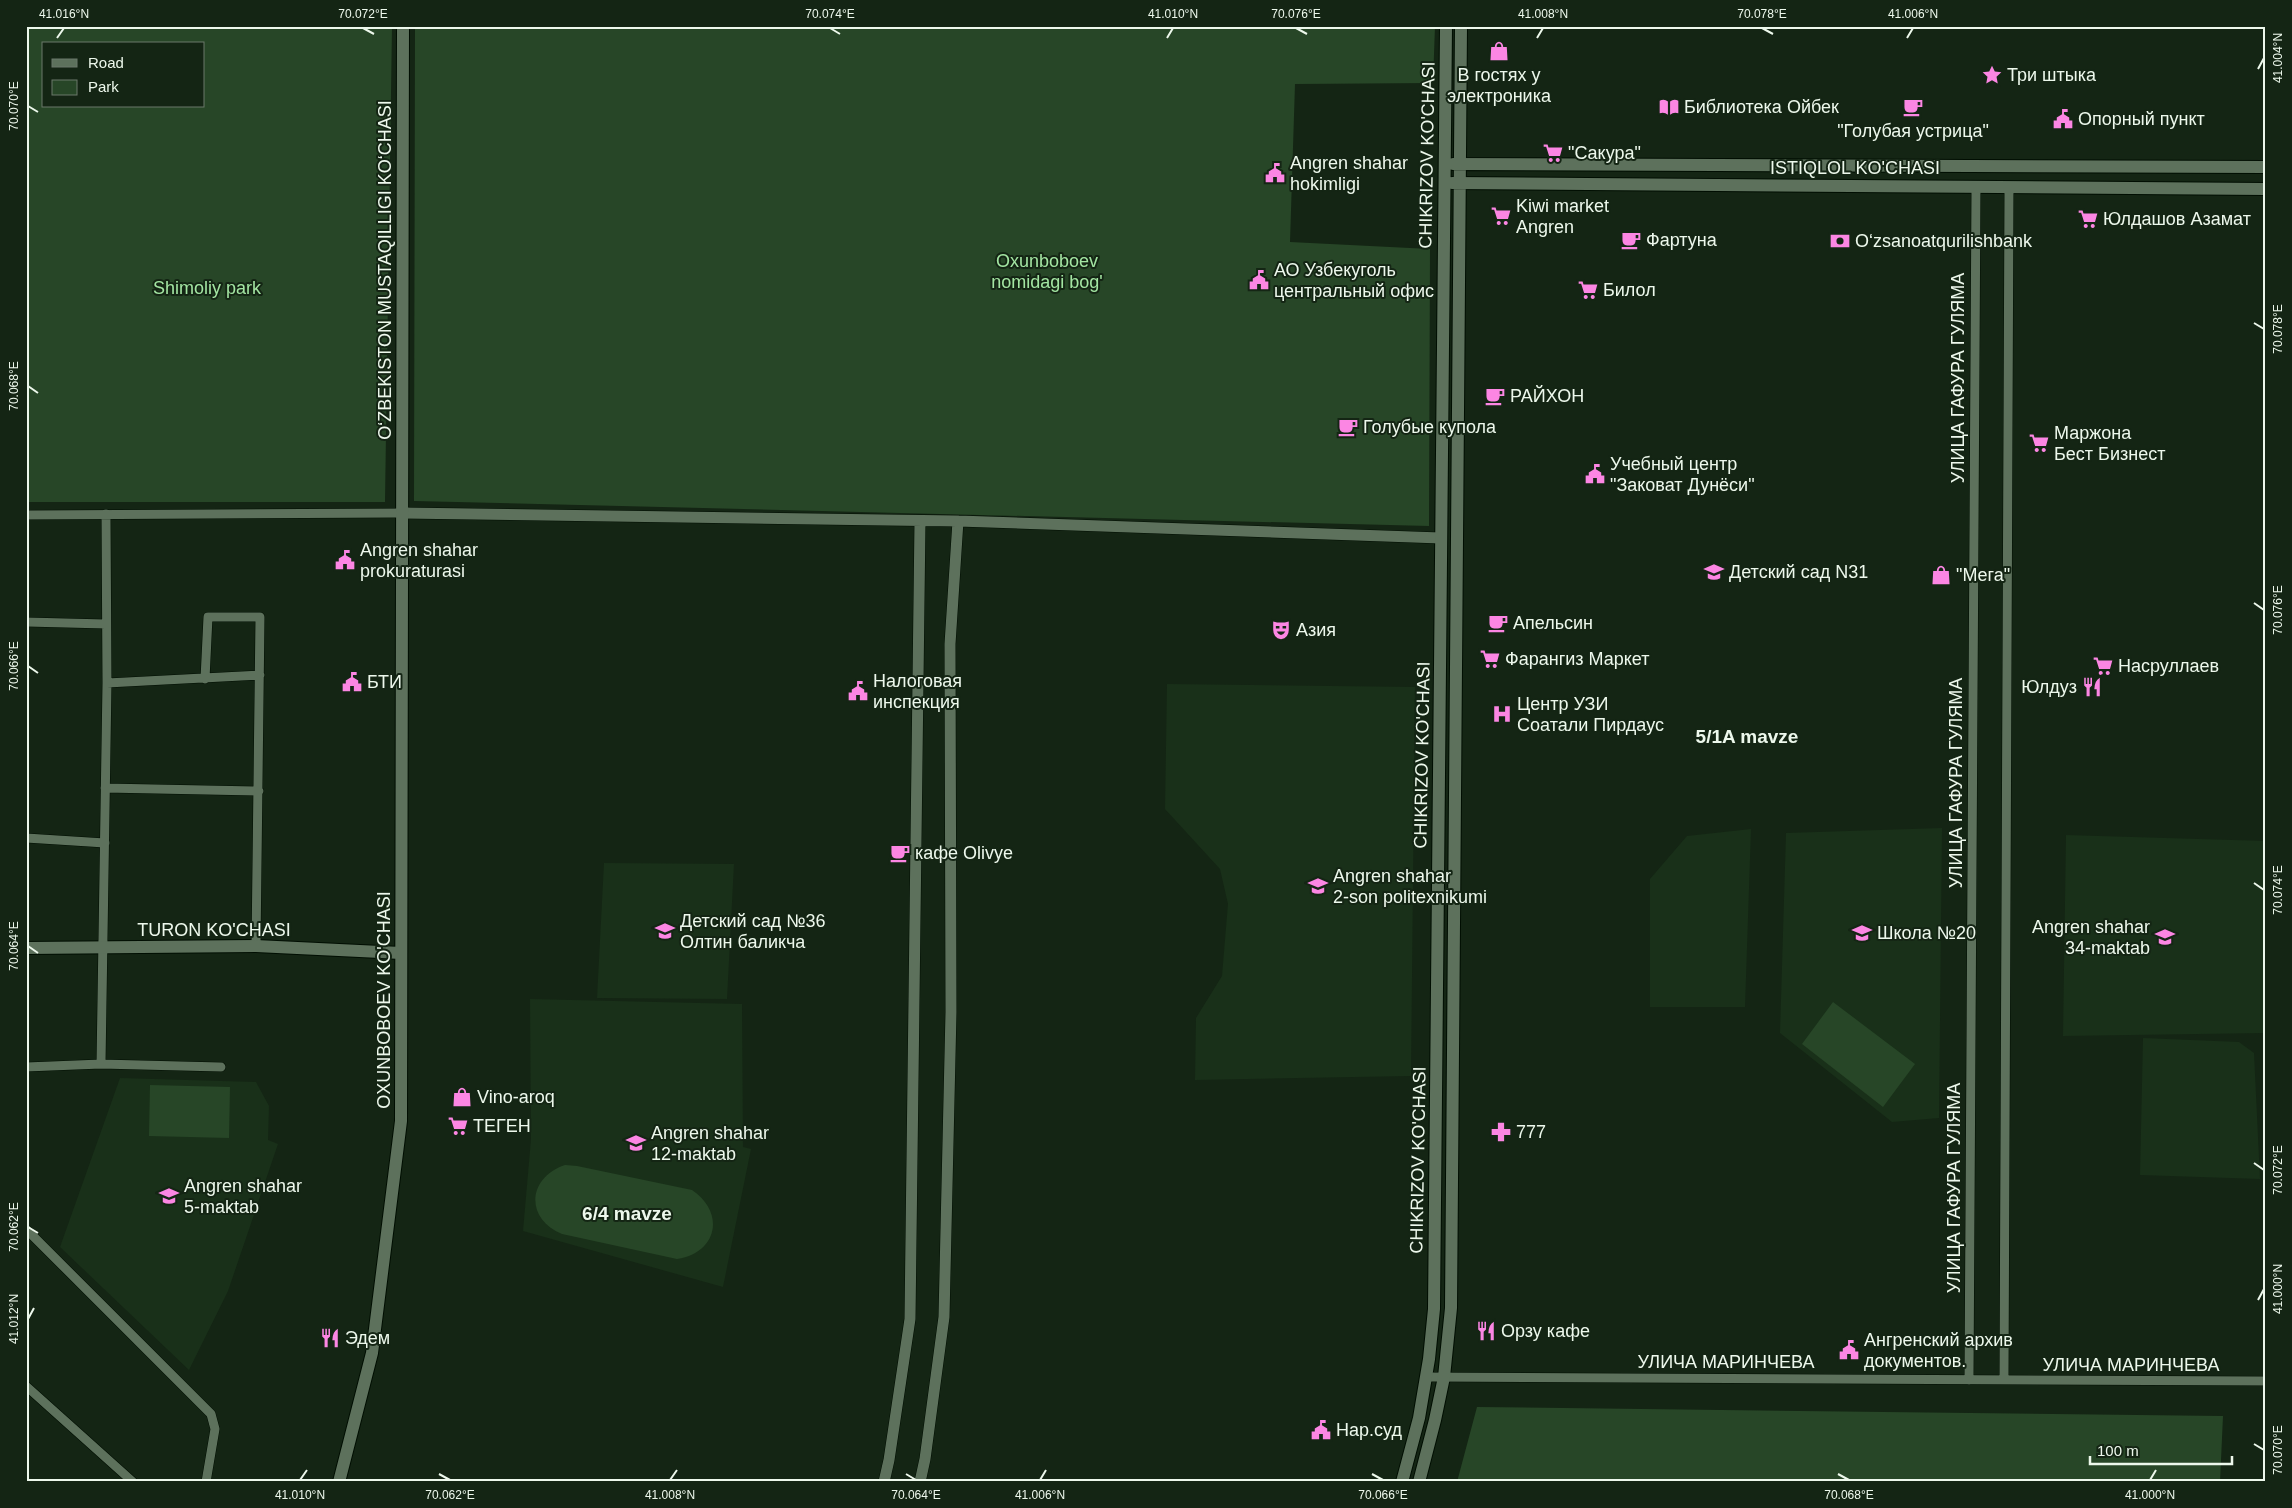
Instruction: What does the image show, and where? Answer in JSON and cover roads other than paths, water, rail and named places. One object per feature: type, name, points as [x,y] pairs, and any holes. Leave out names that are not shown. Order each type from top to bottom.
[{"type":"main road","name":"O‘ZBEKISTON MUSTAQILLIGI KO‘CHASI","points":[[402,513],[403,26]]},
{"type":"main road","name":"CHIKRIZOV KO'CHASI","points":[[1402,1482],[1419,1418],[1434,1309],[1446,26]]},
{"type":"main road","name":"CHIKRIZOV KO'CHASI","points":[[1419,1482],[1444,1377],[1451,1308],[1461,26]]},
{"type":"main road","name":"ISTIQLOL KO'CHASI","points":[[1445,164],[2266,167]]},
{"type":"main road","points":[[2068,187],[2069,166]]},
{"type":"main road","name":"ISTIQLOL KO'CHASI","points":[[1444,182],[2266,189]]},
{"type":"main road","points":[[1444,232],[1459,232]]},
{"type":"main road","name":"OXUNBOBOEV KO'CHASI","points":[[339,1482],[372,1353],[401,1121],[402,513]]},
{"type":"main road","name":"TURON KO'CHASI","points":[[26,948],[102,949],[256,946],[401,953]]},
{"type":"street","name":"УЛИЦА ГАФУРА ГУЛЯМА","points":[[1969,1380],[1976,187]]},
{"type":"street","points":[[2004,1380],[2009,187]]},
{"type":"street","points":[[26,515],[402,513],[920,520],[1441,538]]},
{"type":"street","points":[[100,1064],[105,843],[106,514]]},
{"type":"street","points":[[884,1482],[890,1460],[910,1319],[920,520]]},
{"type":"street","points":[[920,1482],[925,1459],[944,1317],[951,1012],[950,644],[958,521]]},
{"type":"street","points":[[205,679],[208,617],[260,617],[256,946]]},
{"type":"street","points":[[26,622],[106,624]]},
{"type":"street","points":[[106,683],[260,675]]},
{"type":"street","points":[[105,788],[259,792]]},
{"type":"street","points":[[26,838],[105,843]]},
{"type":"street","points":[[26,1067],[100,1064],[221,1067]]},
{"type":"street","points":[[26,1244],[30,1232],[211,1414],[215,1429],[206,1482]]},
{"type":"street","name":"УЛИЧА МАРИНЧЕВА","points":[[1426,1377],[2266,1382]]},
{"type":"street","points":[[26,1386],[133,1482]]},
{"type":"place","name":"В гостях у электроника","points":[[1499,51]]},
{"type":"place","name":"Три штыка","points":[[1992,75]]},
{"type":"place","name":"Библиотека Ойбек","points":[[1669,107]]},
{"type":"place","name":"\"Голубая устрица\"","points":[[1913,107]]},
{"type":"place","name":"Опорный пункт","points":[[2063,119]]},
{"type":"place","name":"\"Сакура\"","points":[[1553,153]]},
{"type":"place","name":"Angren shahar hokimligi","points":[[1275,173]]},
{"type":"place","name":"Kiwi market Angren","points":[[1501,216]]},
{"type":"place","name":"Юлдашов Азамат","points":[[2088,219]]},
{"type":"place","name":"Фартуна","points":[[1631,240]]},
{"type":"place","name":"Oʻzsanoatqurilishbank","points":[[1840,241]]},
{"type":"place","name":"АО Узбекуголь центральный офис","points":[[1259,280]]},
{"type":"place","name":"Билол","points":[[1588,290]]},
{"type":"place","name":"РАЙХОН","points":[[1495,396]]},
{"type":"place","name":"Голубые купола","points":[[1348,427]]},
{"type":"place","name":"Маржона Бест Бизнест","points":[[2039,443]]},
{"type":"place","name":"Учебный центр \"Заковат Дунёси\"","points":[[1595,474]]},
{"type":"place","name":"Angren shahar prokuraturasi","points":[[345,560]]},
{"type":"place","name":"Детский сад N31","points":[[1714,572]]},
{"type":"place","name":"\"Мега\"","points":[[1941,575]]},
{"type":"place","name":"Апельсин","points":[[1498,623]]},
{"type":"place","name":"Азия","points":[[1281,630]]},
{"type":"place","name":"Фарангиз Маркет","points":[[1490,659]]},
{"type":"place","name":"Насруллаев","points":[[2103,666]]},
{"type":"place","name":"БТИ","points":[[352,682]]},
{"type":"place","name":"Юлдуз","points":[[2092,687]]},
{"type":"place","name":"Налоговая инспекция","points":[[858,691]]},
{"type":"place","name":"Центр УЗИ Соатали Пирдаус","points":[[1502,714]]},
{"type":"place","name":"кафе Olivye","points":[[900,853]]},
{"type":"place","name":"Angren shahar 2-son politexnikumi","points":[[1318,886]]},
{"type":"place","name":"Детский сад №36 Олтин баликча","points":[[665,931]]},
{"type":"place","name":"Школа №20","points":[[1862,933]]},
{"type":"place","name":"Angren shahar 34-maktab","points":[[2165,937]]},
{"type":"place","name":"Vino-aroq","points":[[462,1097]]},
{"type":"place","name":"ТЕГЕН","points":[[458,1126]]},
{"type":"place","name":"777","points":[[1501,1132]]},
{"type":"place","name":"Angren shahar 12-maktab","points":[[636,1143]]},
{"type":"place","name":"Angren shahar 5-maktab","points":[[169,1196]]},
{"type":"place","name":"Орзу кафе","points":[[1486,1331]]},
{"type":"place","name":"Эдем","points":[[330,1338]]},
{"type":"place","name":"Ангренский архив документов.","points":[[1849,1350]]},
{"type":"place","name":"Нар.суд","points":[[1321,1430]]},
{"type":"district","name":"5/1A mavze","points":[[1747,736]]},
{"type":"district","name":"6/4 mavze","points":[[627,1213]]},
{"type":"park label","name":"Oxunboboev nomidagi bog'","points":[[1047,271]]},
{"type":"park label","name":"Shimoliy park","points":[[207,288]]}]
